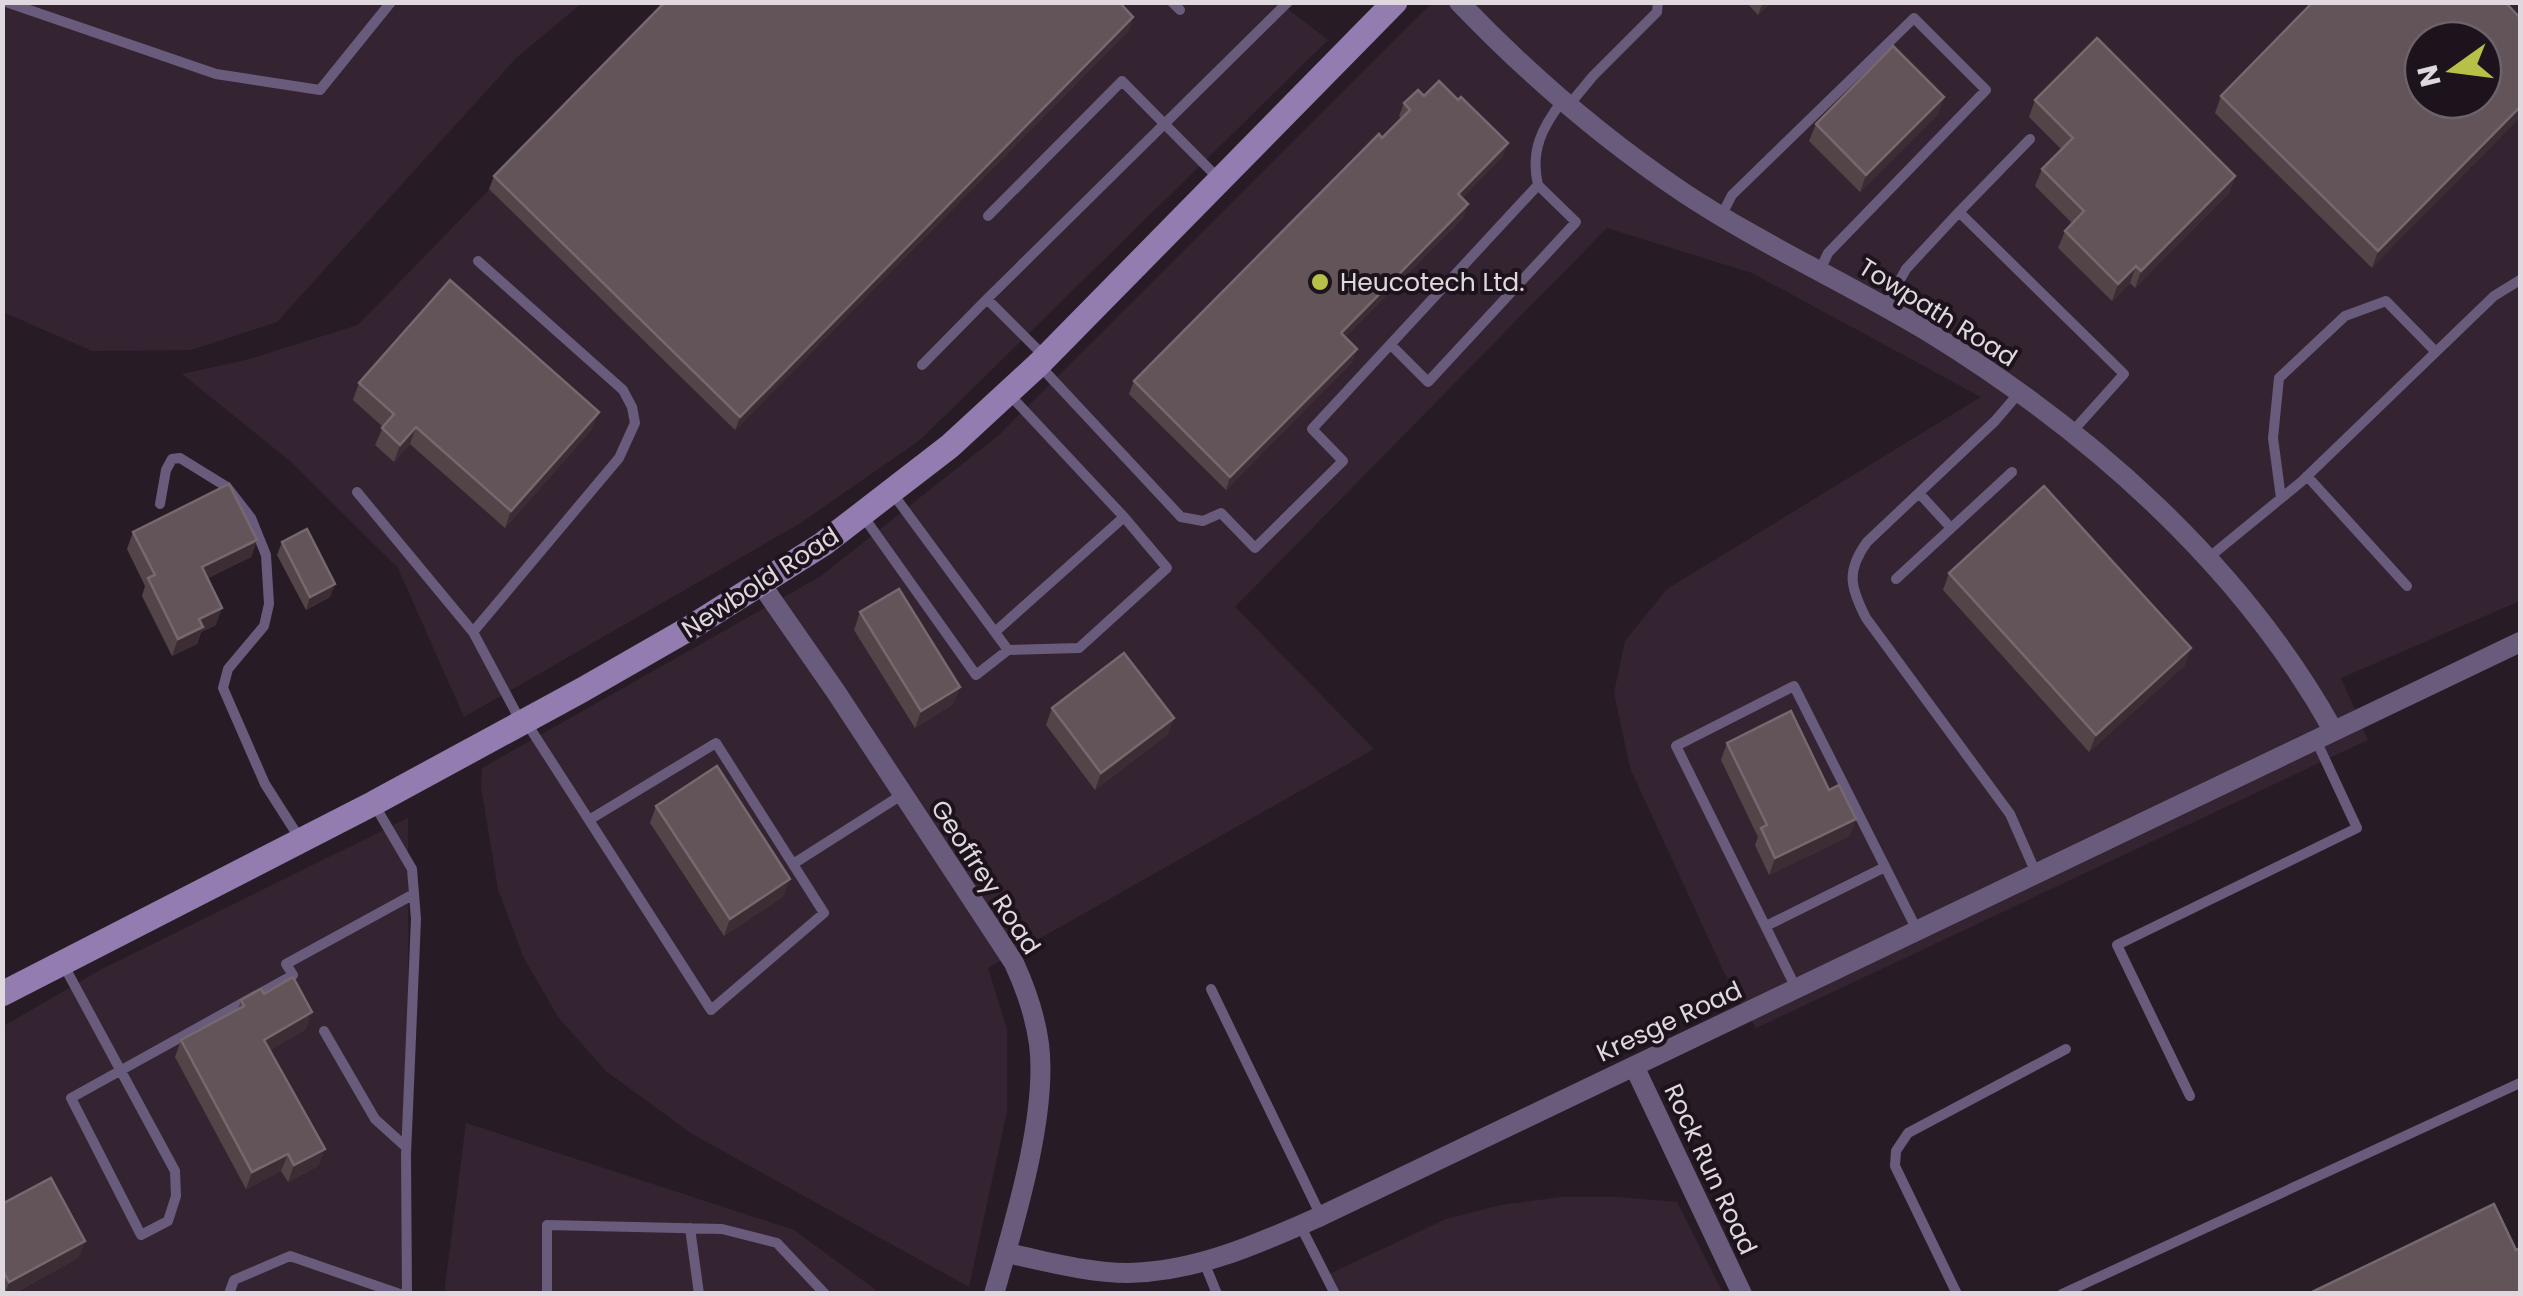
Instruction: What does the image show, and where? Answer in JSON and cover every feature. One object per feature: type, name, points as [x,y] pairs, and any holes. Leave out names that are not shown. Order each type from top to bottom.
[{"type":"main road","name":"Newbold Road","points":[[2,994],[523,722],[761,584],[862,516],[1042,361],[1395,2]]},
{"type":"street","name":"Towpath Road","points":[[1459,2],[1566,102],[1638,161],[1721,216],[1885,306],[2072,432],[2122,475],[2207,560],[2269,631],[2324,734]]},
{"type":"street","name":"Geoffrey Road","points":[[761,584],[1014,963],[1034,1017],[1040,1061],[1038,1104],[994,1294]]},
{"type":"street","name":"Kresge Road","points":[[1006,1253],[1091,1270],[1161,1271],[1204,1262],[1321,1216],[2520,642]]},
{"type":"street","name":"Rock Run Road","points":[[1634,1066],[1742,1294]]},
{"type":"lane","points":[[6,2],[216,74],[320,90],[392,2]]},
{"type":"lane","points":[[922,365],[1288,2]]},
{"type":"lane","points":[[1391,344],[1428,382],[1576,222],[1538,185],[1533,163],[1538,141],[1566,102],[1656,12],[1658,2]]},
{"type":"lane","points":[[1721,216],[1732,195],[1914,18],[1986,90],[1828,253],[1820,270]]},
{"type":"lane","points":[[988,216],[1122,81],[1220,180]]},
{"type":"lane","points":[[1885,306],[1906,269],[2030,139]]},
{"type":"lane","points":[[987,299],[1180,517],[1203,521],[1221,513],[1254,548],[1343,461],[1312,429],[1538,185]]},
{"type":"lane","points":[[1959,212],[2124,374],[2072,432]]},
{"type":"lane","points":[[474,632],[619,458],[634,423],[632,407],[623,390],[478,261]]},
{"type":"lane","points":[[2207,560],[2306,476],[2494,296],[2520,280]]},
{"type":"lane","points":[[2281,498],[2272,438],[2280,378],[2332,328],[2345,316],[2386,301],[2436,352]]},
{"type":"lane","points":[[862,516],[976,675],[1008,650],[1079,648],[1167,568],[1008,393]]},
{"type":"lane","points":[[2019,393],[1860,552],[1852,573],[1853,587],[1866,618],[2010,814],[2036,872]]},
{"type":"lane","points":[[160,504],[166,470],[172,459],[180,458],[227,487],[256,530],[266,555],[269,604],[264,626],[228,669],[224,688],[266,784],[300,840]]},
{"type":"lane","points":[[1896,579],[2012,472]]},
{"type":"lane","points":[[2306,476],[2407,586]]},
{"type":"lane","points":[[357,492],[474,632],[523,722],[711,1010],[824,914],[716,743],[589,820]]},
{"type":"lane","points":[[893,493],[1008,650]]},
{"type":"lane","points":[[1918,493],[1951,528]]},
{"type":"lane","points":[[995,632],[1124,517]]},
{"type":"lane","points":[[1796,988],[1676,746],[1794,686],[1917,931]]},
{"type":"lane","points":[[2190,1096],[2117,946],[2357,828],[2324,734]]},
{"type":"lane","points":[[792,864],[903,794]]},
{"type":"lane","points":[[230,1294],[234,1280],[290,1256],[403,1294],[416,919],[412,868],[374,803]]},
{"type":"lane","points":[[1766,926],[1885,866]]},
{"type":"lane","points":[[63,963],[121,1070],[175,1171],[177,1182],[168,1221],[141,1234],[72,1098],[121,1070],[293,975],[286,964],[414,894]]},
{"type":"lane","points":[[1210,989],[1321,1216]]},
{"type":"lane","points":[[324,1030],[376,1119],[406,1148]]},
{"type":"lane","points":[[1957,1294],[1895,1166],[1896,1151],[1908,1132],[2066,1050]]},
{"type":"lane","points":[[2062,1294],[2520,1083]]},
{"type":"lane","points":[[1300,1224],[1336,1294]]},
{"type":"lane","points":[[547,1294],[547,1225],[722,1228],[776,1242],[825,1294]]},
{"type":"lane","points":[[690,1228],[698,1294]]},
{"type":"lane","points":[[1204,1262],[1217,1294]]},
{"type":"shaded area","points":[[3,3],[582,3],[516,58],[277,322],[191,350],[92,351],[3,312]]},
{"type":"shaded area","points":[[670,3],[1280,3],[1328,40],[920,440],[799,524],[464,717],[398,568],[290,461],[182,374],[246,360],[358,325]]},
{"type":"shaded area","points":[[1432,3],[2520,3],[2520,601],[2341,678],[2368,740],[1756,1028],[1724,972],[1630,768],[1614,693],[1625,641],[1667,589],[1981,397],[1752,273],[1607,228],[1235,607],[1374,749],[988,968],[1007,1029],[1007,1111],[969,1287],[692,1134],[606,1071],[558,1017],[523,956],[498,889],[481,787],[482,768],[821,576],[999,435]]},
{"type":"shaded area","points":[[408,818],[409,1293],[3,1293],[2,1027],[102,969]]},
{"type":"shaded area","points":[[466,1123],[794,1230],[880,1293],[444,1294]]},
{"type":"shaded area","points":[[1561,1197],[1677,1202],[1723,1293],[1331,1294],[1323,1277],[1446,1219],[1501,1205]]},
{"type":"building","points":[[665,2],[1119,2],[1133,17],[740,417],[494,176]]},
{"type":"building","points":[[2313,2],[2505,2],[2520,18],[2520,107],[2378,251],[2221,96]]},
{"type":"building","points":[[2097,38],[2235,176],[2141,271],[2136,266],[2118,284],[2065,231],[2084,211],[2042,169],[2073,138],[2035,100]]},
{"type":"building","points":[[1893,46],[1944,97],[1866,175],[1816,124]]},
{"type":"building","name":"Heucotech Ltd.","points":[[1439,81],[1508,143],[1458,194],[1468,204],[1341,333],[1357,349],[1230,477],[1134,381],[1379,134],[1382,138],[1410,110],[1404,103],[1418,90],[1424,96]]},
{"type":"building","points":[[450,280],[599,412],[511,511],[416,427],[400,445],[382,428],[394,414],[359,383]]},
{"type":"building","points":[[229,484],[257,540],[202,567],[222,608],[199,619],[203,627],[178,639],[148,578],[155,575],[133,532]]},
{"type":"building","points":[[2044,486],[2191,648],[2096,735],[1949,573]]},
{"type":"building","points":[[307,529],[335,584],[310,597],[282,542]]},
{"type":"building","points":[[899,589],[960,687],[921,711],[860,612]]},
{"type":"building","points":[[1124,653],[1174,718],[1101,773],[1052,708]]},
{"type":"building","points":[[1791,711],[1829,790],[1839,785],[1856,819],[1775,858],[1761,828],[1767,825],[1727,743]]},
{"type":"building","points":[[717,766],[790,879],[730,919],[656,806]]},
{"type":"building","points":[[293,977],[312,1012],[264,1040],[325,1149],[294,1165],[288,1154],[252,1172],[181,1040],[244,1006],[241,1000],[261,989],[264,994]]},
{"type":"building","points":[[51,1178],[85,1241],[9,1282],[2,1269],[2,1204]]},
{"type":"building","points":[[2494,1204],[2516,1250],[2520,1248],[2520,1294],[2308,1294]]},
{"type":"place","name":"Heucotech Ltd.","points":[[1320,282]]}]
